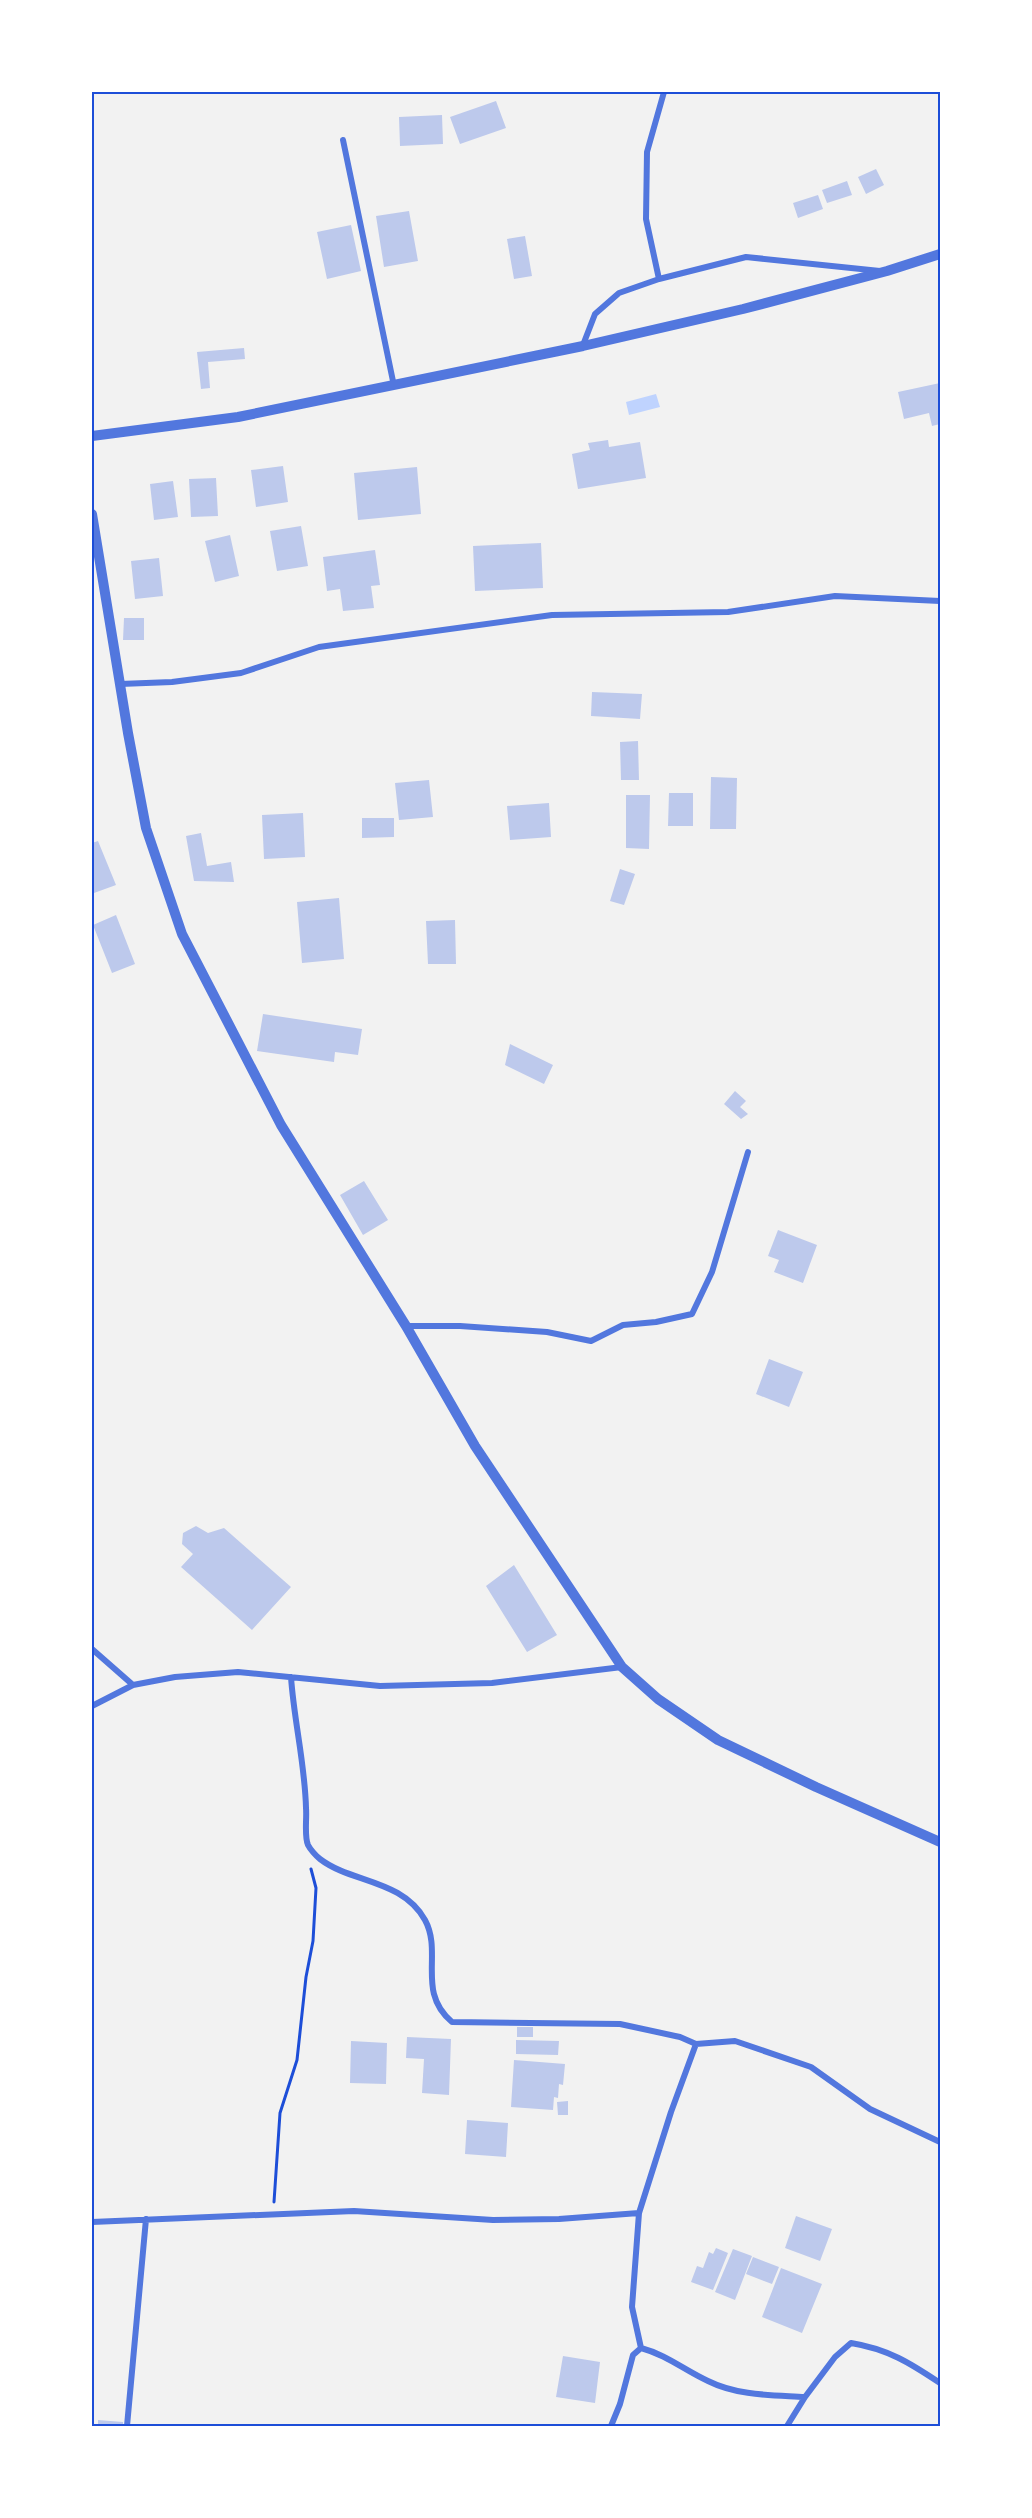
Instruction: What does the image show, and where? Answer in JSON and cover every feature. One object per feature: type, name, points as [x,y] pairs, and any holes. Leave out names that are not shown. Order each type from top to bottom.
[{"type":"street","points":[[659,279],[646,219],[647,152],[664,92]]},
{"type":"street","points":[[343,140],[394,386]]},
{"type":"street","points":[[92,436],[238,417],[583,346],[743,309],[887,272],[940,254]]},
{"type":"street","points":[[583,346],[595,314],[619,293],[659,279],[746,257],[887,272]]},
{"type":"street","points":[[92,514],[146,828],[182,934],[281,1125],[406,1326],[475,1446],[622,1667],[658,1699],[717,1740],[940,1842]]},
{"type":"street","points":[[120,684],[172,682],[241,673],[319,647],[552,615],[728,612],[835,596],[940,601]]},
{"type":"street","points":[[406,1326],[548,1332],[591,1341],[623,1325],[656,1322],[692,1314],[712,1272],[748,1152]]},
{"type":"street","points":[[92,1649],[133,1685]]},
{"type":"street","points":[[92,1706],[133,1685],[175,1677],[238,1672],[380,1686],[492,1683],[622,1667]]},
{"type":"street","points":[[291,1677],[294,1713],[303,1758],[308,1844],[319,1858],[384,1885],[415,1906],[426,1921],[433,1995],[442,2013],[452,2022],[620,2024],[680,2037],[696,2044],[735,2041],[811,2067],[870,2109],[940,2142]]},
{"type":"street","points":[[641,2348],[632,2307],[639,2213],[671,2112],[696,2044]]},
{"type":"street","points":[[92,2222],[354,2211],[493,2220],[559,2219],[639,2213]]},
{"type":"street","points":[[128,2427],[146,2219]]},
{"type":"street","points":[[787,2427],[835,2357],[851,2343],[874,2347],[902,2358],[940,2383]]},
{"type":"street","points":[[641,2348],[659,2353],[708,2381],[735,2391],[806,2397]]},
{"type":"street","points":[[611,2427],[620,2404],[633,2355],[641,2348]]},
{"type":"path","points":[[272,2213],[280,2113],[297,2060],[306,1977],[313,1941],[316,1888],[308,1844]]},
{"type":"water","points":[[656,394],[660,407],[629,415],[626,402]]},
{"type":"building","points":[[496,101],[506,128],[460,144],[450,117]]},
{"type":"building","points":[[442,115],[443,144],[400,146],[399,117]]},
{"type":"building","points":[[876,169],[884,185],[866,194],[858,177]]},
{"type":"building","points":[[847,181],[852,195],[827,203],[822,190]]},
{"type":"building","points":[[818,195],[823,209],[798,218],[793,203]]},
{"type":"building","points":[[409,211],[418,261],[384,267],[376,216]]},
{"type":"building","points":[[351,225],[361,271],[327,279],[317,232]]},
{"type":"building","points":[[525,236],[532,276],[514,279],[507,239]]},
{"type":"building","points":[[244,348],[245,359],[208,362],[210,388],[201,389],[197,352]]},
{"type":"building","points":[[940,383],[940,424],[932,426],[929,413],[904,419],[898,392]]},
{"type":"building","points":[[608,440],[609,447],[640,442],[646,478],[578,489],[572,454],[590,450],[588,443]]},
{"type":"building","points":[[283,466],[288,502],[256,507],[251,470]]},
{"type":"building","points":[[417,467],[421,514],[358,520],[354,473]]},
{"type":"building","points":[[216,478],[218,516],[191,517],[189,479]]},
{"type":"building","points":[[173,481],[178,517],[154,520],[150,484]]},
{"type":"building","points":[[301,526],[308,566],[277,571],[270,531]]},
{"type":"building","points":[[230,535],[239,576],[215,582],[205,541]]},
{"type":"building","points":[[541,543],[543,588],[475,591],[473,546]]},
{"type":"building","points":[[375,550],[380,585],[371,586],[374,608],[343,611],[340,589],[327,591],[323,557]]},
{"type":"building","points":[[159,558],[163,596],[135,599],[131,561]]},
{"type":"building","points":[[124,618],[144,618],[144,640],[123,640]]},
{"type":"building","points":[[592,692],[642,694],[640,719],[591,716]]},
{"type":"building","points":[[638,741],[639,780],[621,780],[620,742]]},
{"type":"building","points":[[711,777],[737,778],[736,829],[710,829]]},
{"type":"building","points":[[429,780],[433,817],[399,820],[395,783]]},
{"type":"building","points":[[669,793],[693,793],[693,826],[668,826]]},
{"type":"building","points":[[626,795],[650,795],[649,849],[626,848]]},
{"type":"building","points":[[549,803],[551,837],[510,840],[507,806]]},
{"type":"building","points":[[303,813],[305,857],[264,859],[262,815]]},
{"type":"building","points":[[362,818],[394,818],[394,837],[362,838]]},
{"type":"building","points":[[201,833],[207,866],[231,862],[234,882],[194,881],[186,836]]},
{"type":"building","points":[[98,841],[116,885],[94,893],[92,890],[92,843]]},
{"type":"building","points":[[620,869],[635,874],[624,905],[610,901]]},
{"type":"building","points":[[339,898],[344,959],[302,963],[297,902]]},
{"type":"building","points":[[116,915],[135,964],[112,973],[93,925]]},
{"type":"building","points":[[455,920],[456,964],[428,964],[426,921]]},
{"type":"building","points":[[263,1014],[362,1029],[358,1055],[335,1052],[334,1062],[257,1051]]},
{"type":"building","points":[[510,1044],[553,1065],[544,1084],[505,1065]]},
{"type":"building","points":[[735,1091],[746,1101],[740,1107],[748,1114],[741,1119],[724,1104]]},
{"type":"building","points":[[364,1181],[388,1220],[363,1235],[340,1195]]},
{"type":"building","points":[[778,1230],[817,1245],[803,1283],[774,1272],[779,1260],[768,1256]]},
{"type":"building","points":[[769,1359],[803,1372],[789,1407],[756,1394]]},
{"type":"building","points":[[196,1526],[208,1533],[224,1528],[291,1587],[252,1630],[181,1567],[193,1554],[182,1544],[183,1533]]},
{"type":"building","points":[[514,1565],[557,1635],[527,1652],[486,1586]]},
{"type":"building","points":[[517,2027],[533,2027],[533,2037],[517,2037]]},
{"type":"building","points":[[407,2037],[451,2039],[449,2095],[422,2093],[424,2059],[406,2058]]},
{"type":"building","points":[[516,2040],[559,2041],[558,2055],[516,2054]]},
{"type":"building","points":[[351,2041],[387,2043],[386,2084],[350,2083]]},
{"type":"building","points":[[514,2060],[565,2064],[563,2085],[559,2084],[558,2098],[554,2097],[553,2110],[511,2107]]},
{"type":"building","points":[[568,2101],[568,2115],[558,2115],[557,2102]]},
{"type":"building","points":[[467,2120],[508,2123],[506,2157],[465,2154]]},
{"type":"building","points":[[796,2216],[832,2229],[820,2261],[785,2248]]},
{"type":"building","points":[[716,2248],[728,2253],[713,2290],[691,2282],[697,2266],[703,2268],[709,2252],[713,2254]]},
{"type":"building","points":[[733,2249],[752,2256],[735,2300],[715,2292]]},
{"type":"building","points":[[753,2257],[779,2267],[772,2284],[746,2274]]},
{"type":"building","points":[[781,2268],[822,2284],[802,2333],[762,2317]]},
{"type":"building","points":[[563,2356],[600,2362],[595,2403],[556,2397]]},
{"type":"building","points":[[98,2420],[123,2422],[123,2426],[98,2426]]}]
